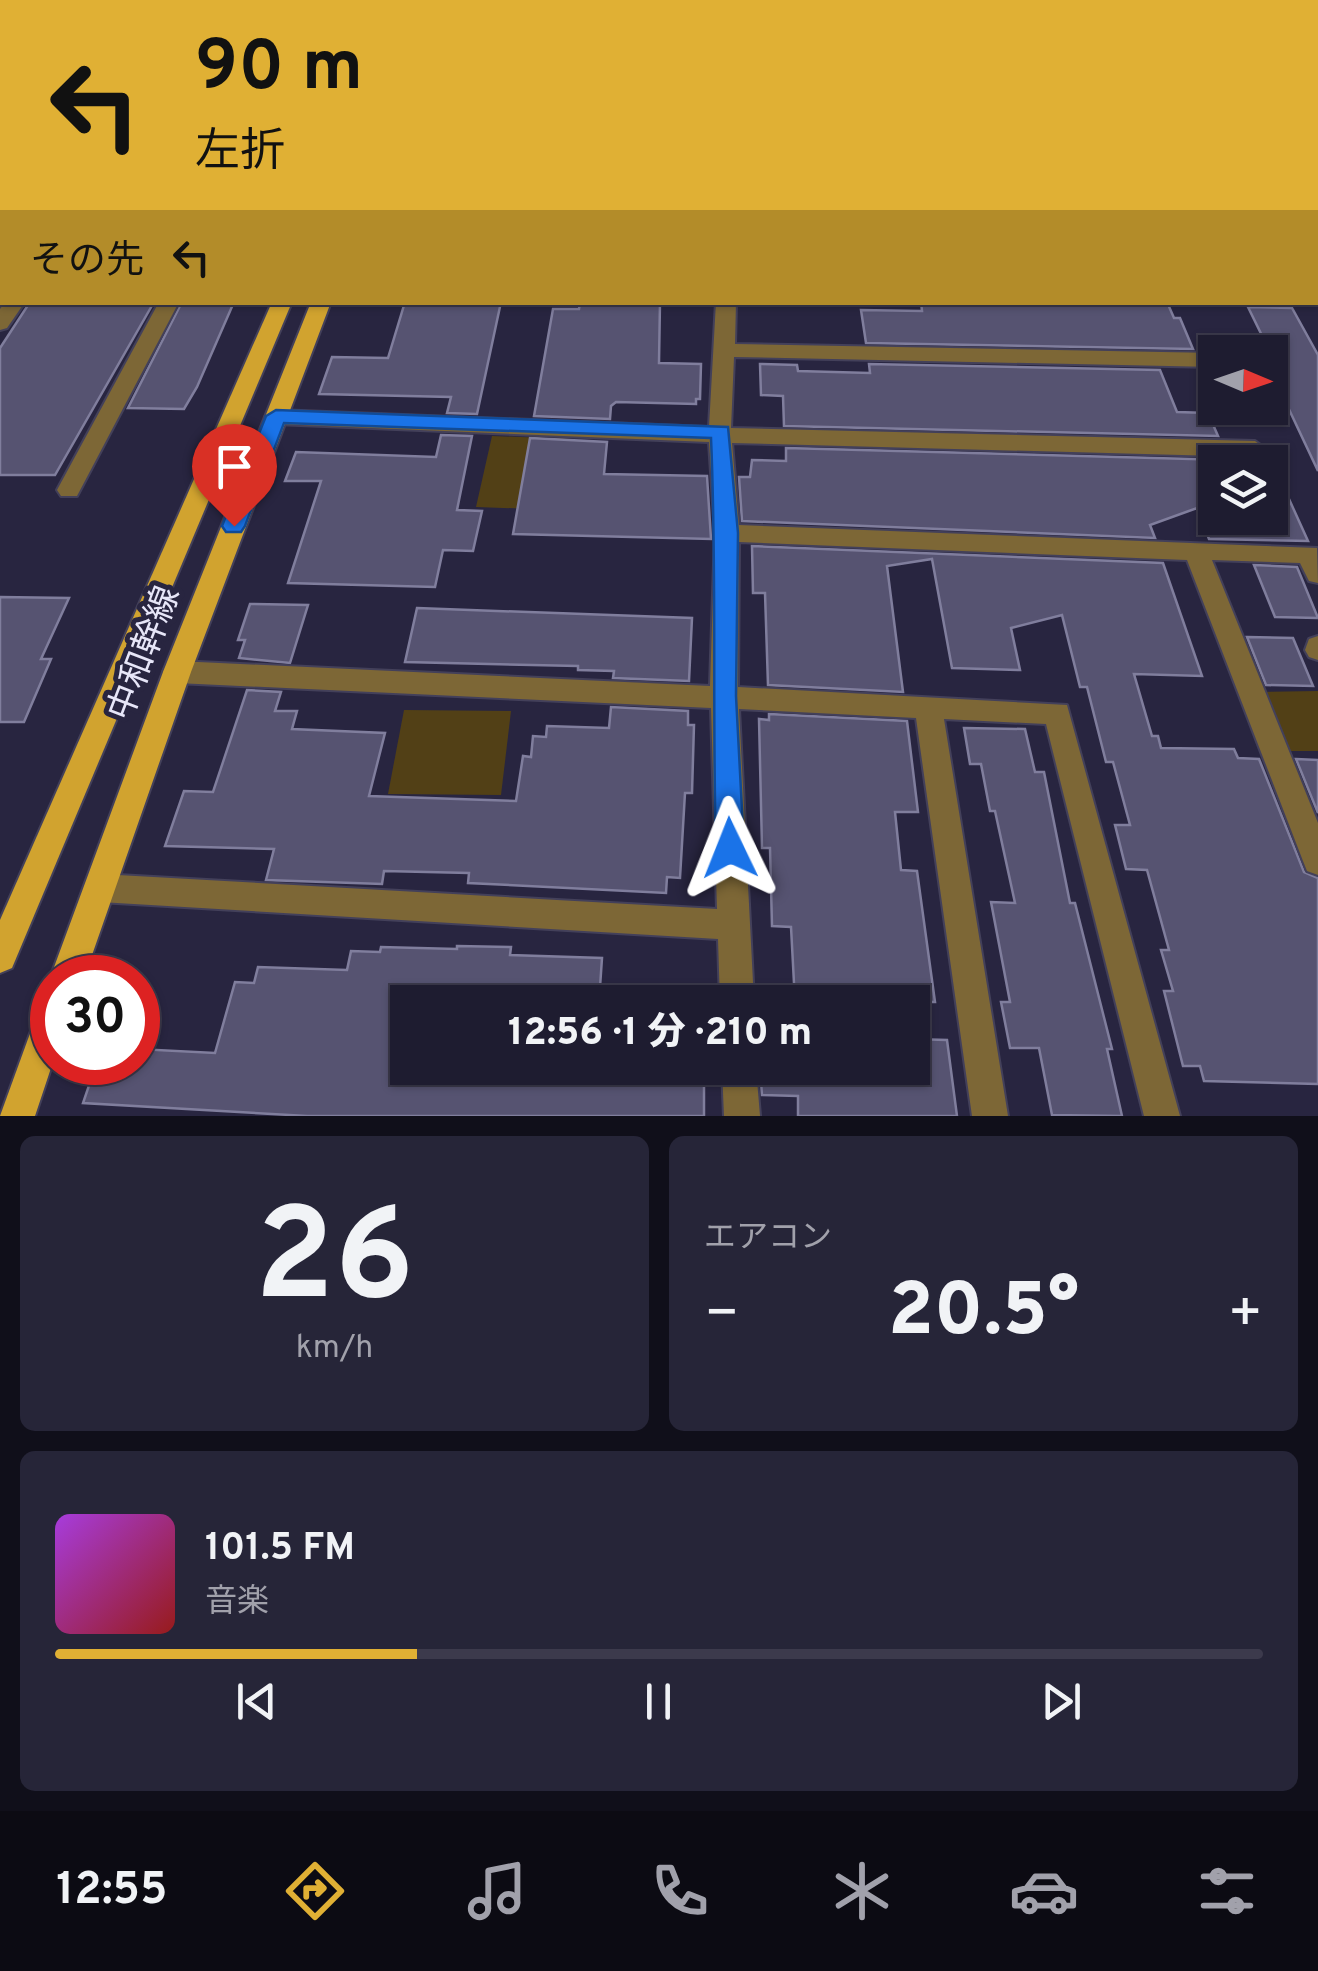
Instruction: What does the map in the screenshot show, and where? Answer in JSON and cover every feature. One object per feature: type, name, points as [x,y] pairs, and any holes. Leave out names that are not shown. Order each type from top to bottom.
[{"type":"main road","name":"中和幹線","points":[[0,957],[281,305]]},
{"type":"main road","name":"中和幹線","points":[[75,955],[176,672],[320,305]]},
{"type":"main road","points":[[17,1116],[30,1080]]},
{"type":"street","points":[[70,490],[167,305]]},
{"type":"street","points":[[726,305],[720,432],[726,533],[724,696],[735,985]]},
{"type":"street","points":[[725,350],[1198,360]]},
{"type":"street","points":[[276,416],[756,436],[1198,448]]},
{"type":"street","points":[[726,533],[1308,554],[1318,574]]},
{"type":"street","points":[[1198,551],[1202,572],[1318,862]]},
{"type":"street","points":[[176,672],[1057,713],[1162,1116]]},
{"type":"street","points":[[928,707],[990,1116]]},
{"type":"street","points":[[100,888],[733,925]]},
{"type":"street","points":[[741,1085],[742,1116]]},
{"type":"shaded area","points":[[492,436],[572,439],[562,510],[476,507]]},
{"type":"shaded area","points":[[1318,691],[1318,751],[1286,751],[1260,692]]},
{"type":"shaded area","points":[[404,710],[511,711],[501,795],[388,794]]},
{"type":"building","points":[[28,305],[152,305],[55,475],[0,475],[0,348]]},
{"type":"building","points":[[180,305],[233,305],[184,409],[128,408]]},
{"type":"building","points":[[404,305],[500,305],[477,414],[447,413],[451,397],[319,394],[332,357],[388,358]]},
{"type":"building","points":[[580,305],[660,305],[659,363],[701,364],[700,399],[696,399],[696,404],[616,402],[611,406],[610,419],[534,416],[553,309],[579,309]]},
{"type":"building","points":[[921,305],[1168,305],[1174,318],[1180,318],[1193,349],[866,343],[861,310],[922,311]]},
{"type":"building","points":[[1248,307],[1292,308],[1318,355],[1318,471],[1288,407],[1288,335],[1262,335]]},
{"type":"building","points":[[760,364],[797,365],[798,371],[870,373],[869,364],[1160,370],[1177,412],[1198,413],[1198,425],[1213,425],[1218,436],[784,426],[783,396],[761,395]]},
{"type":"building","points":[[441,435],[472,436],[457,510],[482,511],[473,551],[443,550],[435,587],[288,583],[321,481],[285,481],[296,452],[436,457]]},
{"type":"building","points":[[530,438],[607,442],[604,474],[707,476],[711,539],[513,534]]},
{"type":"building","points":[[786,448],[1198,459],[1198,511],[1150,525],[1155,538],[742,521],[739,477],[750,477],[752,460],[786,461]]},
{"type":"building","points":[[1289,499],[1308,541],[1209,539],[1207,535],[1288,535]]},
{"type":"building","points":[[752,546],[1163,563],[1202,676],[1134,674],[1152,736],[1158,736],[1161,748],[1234,749],[1238,758],[1259,759],[1304,872],[1318,878],[1318,1084],[1204,1081],[1200,1066],[1183,1066],[1164,991],[1173,991],[1161,950],[1169,950],[1147,870],[1126,869],[1115,825],[1130,825],[1113,762],[1106,762],[1087,687],[1080,687],[1062,615],[1011,628],[1020,670],[952,668],[932,559],[887,566],[903,692],[768,685],[765,593],[753,593]]},
{"type":"building","points":[[1254,565],[1297,567],[1318,618],[1275,617]]},
{"type":"building","points":[[0,597],[69,598],[41,659],[51,659],[24,722],[0,722]]},
{"type":"building","points":[[250,604],[308,605],[290,663],[239,658],[245,640],[238,640]]},
{"type":"building","points":[[417,608],[692,618],[689,681],[613,678],[614,671],[578,670],[578,666],[405,662]]},
{"type":"building","points":[[1247,637],[1293,638],[1313,686],[1266,685]]},
{"type":"building","points":[[247,690],[281,692],[275,711],[297,711],[292,729],[385,733],[369,796],[516,801],[523,756],[531,757],[533,736],[546,737],[547,726],[609,728],[611,707],[688,711],[688,725],[694,725],[692,793],[685,793],[680,878],[667,877],[666,893],[468,883],[469,873],[384,871],[382,884],[266,880],[274,849],[165,846],[184,791],[213,792]]},
{"type":"building","points":[[769,714],[907,721],[918,812],[895,812],[901,870],[917,871],[935,1002],[930,1002],[930,985],[794,985],[791,927],[772,926],[770,848],[762,848],[759,719],[769,720]]},
{"type":"building","points":[[964,728],[1025,729],[1035,772],[1044,772],[1070,903],[1075,903],[1112,1049],[1107,1049],[1122,1116],[1052,1115],[1039,1048],[1010,1048],[1001,1002],[1010,1002],[991,902],[1015,903],[995,811],[990,811],[981,764],[970,764]]},
{"type":"building","points":[[1296,759],[1318,760],[1318,813]]},
{"type":"building","points":[[381,947],[511,947],[510,955],[602,958],[600,985],[390,985],[390,1085],[704,1085],[704,1116],[307,1116],[83,1103],[89,1085],[160,1085],[160,1050],[215,1053],[235,982],[254,983],[258,967],[347,970],[351,951],[380,952]]},
{"type":"building","points":[[930,1040],[947,1040],[957,1116],[798,1116],[798,1096],[762,1095],[761,1085],[930,1085]]},
{"type":"route","points":[[234,526],[276,416],[720,432],[726,533],[724,696],[730,848]]}]
